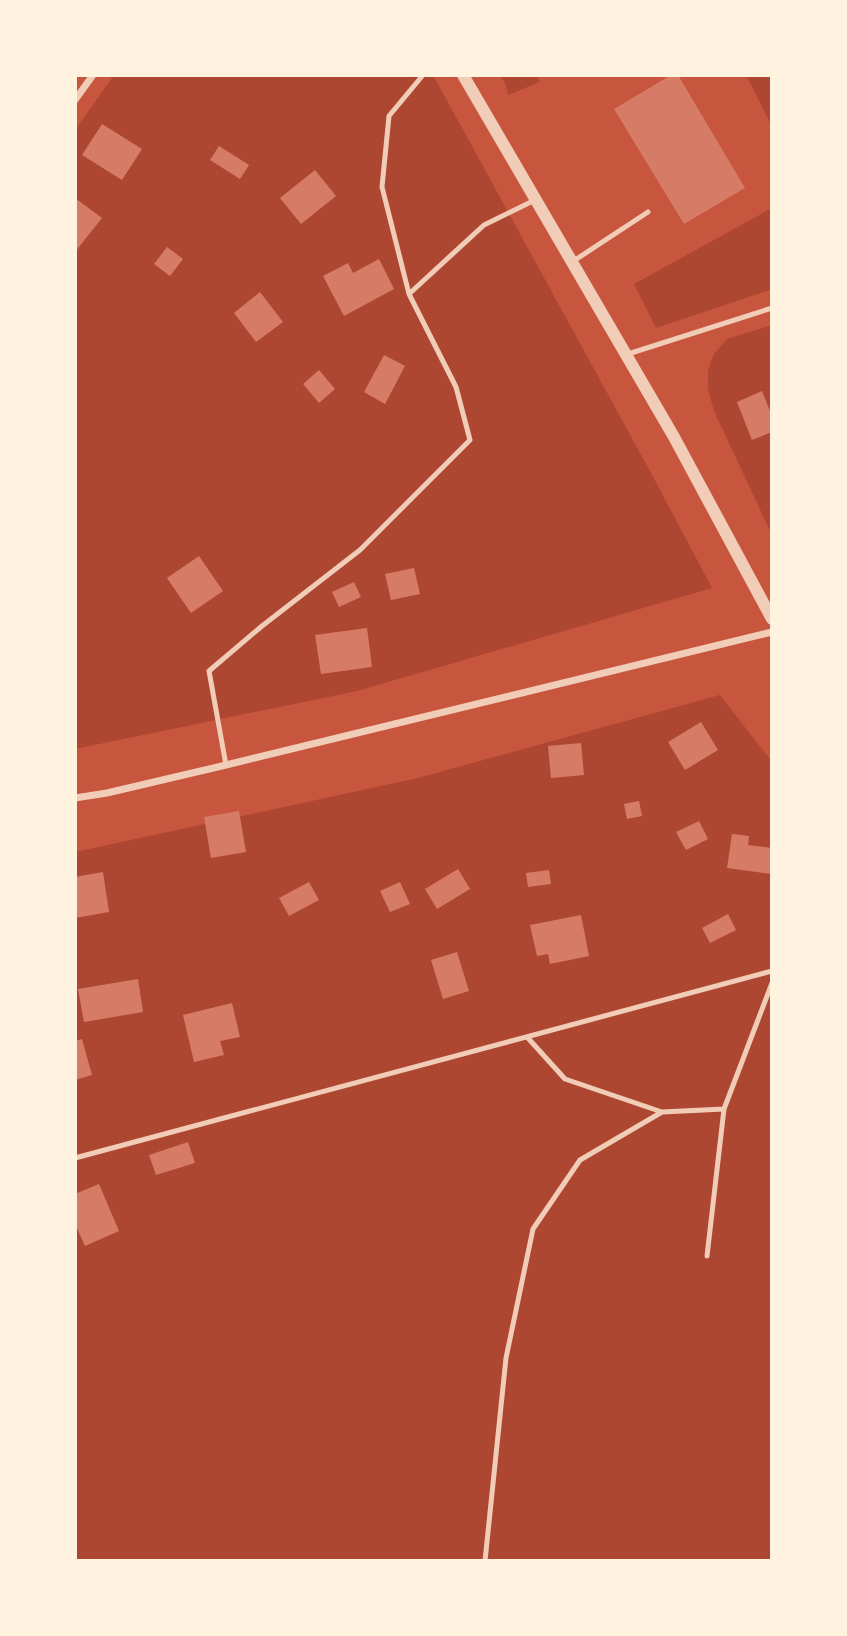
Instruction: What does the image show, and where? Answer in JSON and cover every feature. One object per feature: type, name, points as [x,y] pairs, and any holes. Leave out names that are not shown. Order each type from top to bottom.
[{"type":"street","points":[[75,100],[93,75]]},
{"type":"street","points":[[463,75],[674,437],[772,619]]},
{"type":"street","points":[[75,798],[226,765],[772,632]]},
{"type":"lane","points":[[226,765],[209,671],[360,550],[470,440],[456,387],[409,294],[382,187],[389,116],[423,75]]},
{"type":"lane","points":[[409,294],[484,225],[535,200]]},
{"type":"lane","points":[[572,262],[648,212]]},
{"type":"lane","points":[[627,355],[772,308]]},
{"type":"lane","points":[[75,1158],[772,971]]},
{"type":"lane","points":[[707,1256],[724,1109],[772,983]]},
{"type":"lane","points":[[527,1037],[565,1079],[662,1112],[724,1109]]},
{"type":"lane","points":[[485,1561],[506,1358],[533,1229],[580,1160],[662,1112]]},
{"type":"shaded area","points":[[114,75],[433,75],[712,588],[357,691],[75,749],[75,130]]},
{"type":"shaded area","points":[[499,75],[537,75],[540,82],[508,95],[505,83]]},
{"type":"shaded area","points":[[746,75],[772,75],[772,127]]},
{"type":"shaded area","points":[[772,208],[772,289],[656,328],[634,284]]},
{"type":"shaded area","points":[[772,325],[772,535],[714,411],[708,389],[708,370],[714,354],[727,339]]},
{"type":"shaded area","points":[[720,695],[772,762],[772,1561],[75,1561],[75,852],[418,778]]},
{"type":"building","points":[[671,75],[678,75],[745,188],[684,224],[614,109]]},
{"type":"building","points":[[102,124],[142,149],[122,180],[82,155]]},
{"type":"building","points":[[219,146],[249,165],[240,179],[210,160]]},
{"type":"building","points":[[315,170],[336,196],[301,224],[280,198]]},
{"type":"building","points":[[75,198],[102,218],[75,252]]},
{"type":"building","points":[[167,247],[183,259],[170,276],[154,264]]},
{"type":"building","points":[[379,259],[394,289],[344,316],[323,276],[348,263],[353,273]]},
{"type":"building","points":[[260,292],[283,322],[256,342],[234,313]]},
{"type":"building","points":[[384,355],[405,366],[385,404],[364,392]]},
{"type":"building","points":[[319,370],[335,389],[319,403],[303,384]]},
{"type":"building","points":[[762,391],[772,416],[772,432],[752,440],[737,402]]},
{"type":"building","points":[[199,556],[223,591],[191,613],[167,578]]},
{"type":"building","points":[[414,568],[420,594],[391,600],[385,574]]},
{"type":"building","points":[[354,582],[361,597],[339,607],[332,592]]},
{"type":"building","points":[[367,628],[372,667],[321,674],[315,635]]},
{"type":"building","points":[[701,722],[718,750],[685,770],[668,742]]},
{"type":"building","points":[[581,743],[584,775],[551,778],[548,746]]},
{"type":"building","points":[[639,801],[642,816],[627,819],[624,804]]},
{"type":"building","points":[[239,811],[246,852],[211,858],[204,817]]},
{"type":"building","points":[[699,821],[708,839],[686,850],[676,832]]},
{"type":"building","points":[[732,834],[749,836],[748,845],[772,848],[772,874],[727,868]]},
{"type":"building","points":[[458,869],[470,889],[437,909],[425,889]]},
{"type":"building","points":[[549,870],[551,884],[528,887],[526,873]]},
{"type":"building","points":[[103,872],[109,912],[75,918],[75,877]]},
{"type":"building","points":[[309,882],[319,900],[289,916],[279,898]]},
{"type":"building","points":[[400,882],[410,904],[390,912],[380,891]]},
{"type":"building","points":[[728,914],[736,930],[710,943],[702,928]]},
{"type":"building","points":[[581,915],[589,956],[550,964],[548,954],[537,956],[530,925]]},
{"type":"building","points":[[457,952],[469,991],[443,999],[431,960]]},
{"type":"building","points":[[138,979],[143,1012],[84,1022],[78,989]]},
{"type":"building","points":[[232,1003],[240,1037],[220,1041],[224,1055],[194,1062],[183,1015]]},
{"type":"building","points":[[82,1039],[92,1075],[75,1080],[75,1041]]},
{"type":"building","points":[[188,1142],[195,1163],[156,1175],[149,1155]]},
{"type":"building","points":[[99,1184],[119,1231],[85,1246],[75,1224],[75,1194]]}]
